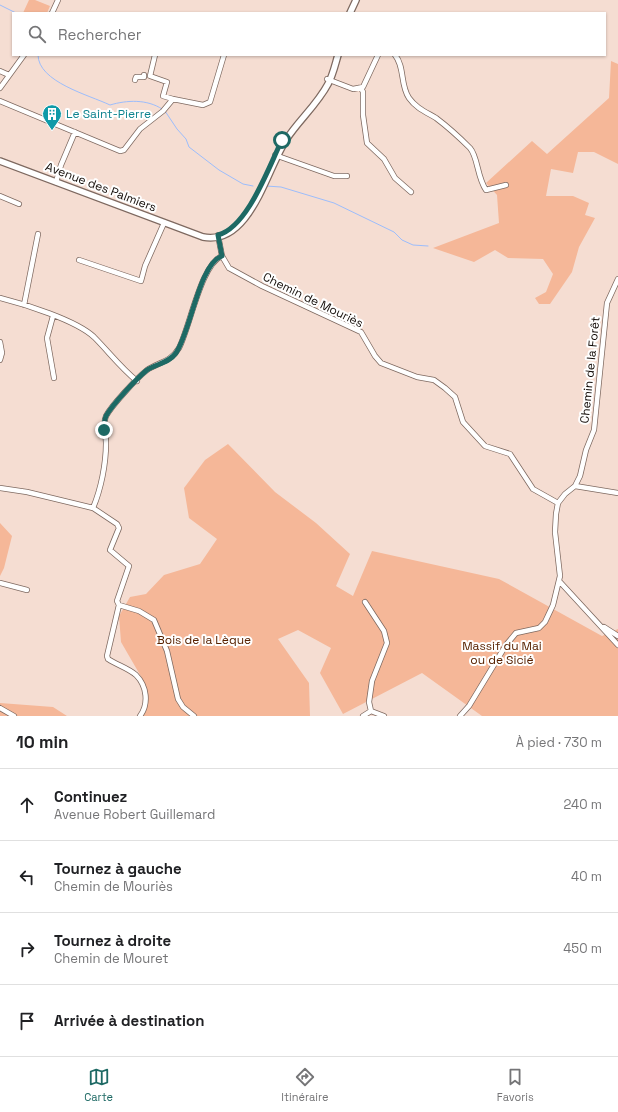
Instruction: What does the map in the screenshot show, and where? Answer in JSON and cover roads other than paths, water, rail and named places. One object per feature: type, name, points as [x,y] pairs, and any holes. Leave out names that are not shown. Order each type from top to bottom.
[{"type":"main road","points":[[350,12],[356,0]]},
{"type":"main road","points":[[354,12],[359,0]]},
{"type":"main road","points":[[329,80],[335,56]]},
{"type":"main road","points":[[218,236],[233,231],[252,208],[262,191],[284,138],[329,80],[338,56]]},
{"type":"main road","name":"Avenue des Palmiers","points":[[0,161],[195,234],[208,238],[218,236]]},
{"type":"street","points":[[52,12],[58,0]]},
{"type":"street","points":[[0,88],[23,56]]},
{"type":"street","points":[[150,76],[156,56]]},
{"type":"street","points":[[136,80],[136,77],[144,77],[143,75],[150,76],[167,82],[163,96],[207,105],[212,96],[224,56]]},
{"type":"street","points":[[329,80],[353,89],[360,88],[365,83],[378,56]]},
{"type":"street","points":[[396,56],[401,66],[403,86],[408,96],[414,104],[436,118],[472,149],[479,178],[486,190],[506,185]]},
{"type":"street","points":[[0,71],[9,75]]},
{"type":"street","points":[[360,88],[363,92],[363,115],[367,144],[384,159],[395,178],[411,192]]},
{"type":"street","points":[[0,101],[120,151],[124,150],[140,129],[163,111],[173,99]]},
{"type":"street","points":[[56,182],[61,165],[75,132]]},
{"type":"street","points":[[276,156],[334,176],[347,176]]},
{"type":"street","points":[[0,196],[19,204]]},
{"type":"street","points":[[79,260],[141,282],[145,266],[164,223]]},
{"type":"street","points":[[24,305],[38,234]]},
{"type":"street","name":"Chemin de Mouriès","points":[[218,236],[222,256],[229,268],[310,310],[361,332],[381,363],[417,377],[434,380],[445,388],[455,398],[463,422],[485,446],[510,454],[533,489],[558,503]]},
{"type":"street","points":[[92,508],[103,472],[106,442],[104,426],[106,417],[117,401],[149,369],[167,361],[176,353],[186,333],[204,278],[213,262],[222,256]]},
{"type":"street","name":"Chemin de la Forêt","points":[[558,503],[565,494],[575,486],[582,471],[586,450],[594,430],[606,303],[618,278]]},
{"type":"street","points":[[0,298],[24,305],[71,323],[93,336],[113,360],[137,381]]},
{"type":"street","points":[[53,316],[47,338],[54,378]]},
{"type":"street","points":[[0,342],[2,353],[0,360]]},
{"type":"street","points":[[575,486],[618,493]]},
{"type":"street","points":[[0,488],[27,492],[92,508],[117,524],[119,528],[110,550],[129,566],[117,601],[119,605],[107,656],[108,659],[130,671],[140,682],[146,695],[145,708],[141,715]]},
{"type":"street","points":[[460,716],[469,706],[506,645],[516,633],[539,628],[545,622],[550,613],[560,582],[555,532],[558,503]]},
{"type":"street","points":[[560,582],[618,645]]},
{"type":"street","points":[[0,583],[27,590]]},
{"type":"street","points":[[365,602],[384,631],[387,643],[372,682],[369,702],[371,711]]},
{"type":"street","points":[[119,605],[139,611],[154,620],[167,651],[178,699],[182,707],[194,716]]},
{"type":"street","points":[[599,623],[618,636]]},
{"type":"street","points":[[0,708],[14,716]]},
{"type":"street","points":[[363,716],[371,711]]},
{"type":"street","points":[[371,711],[384,716]]},
{"type":"waterway","points":[[0,5],[14,12]]},
{"type":"waterway","points":[[38,56],[40,64],[46,73],[55,80],[78,92],[110,105],[137,101],[150,103],[162,109]]},
{"type":"waterway","points":[[165,111],[186,139],[189,147],[219,170],[243,184],[253,186]]},
{"type":"waterway","points":[[266,186],[281,187],[334,203],[394,232],[402,240],[413,245],[428,246]]},
{"type":"place","name":"Le Saint-Pierre","points":[[52,131]]},
{"type":"park label","name":"Bois de la Lèque","points":[[204,640]]},
{"type":"park label","name":"Massif du Mai ou de Sicié","points":[[502,653]]}]
